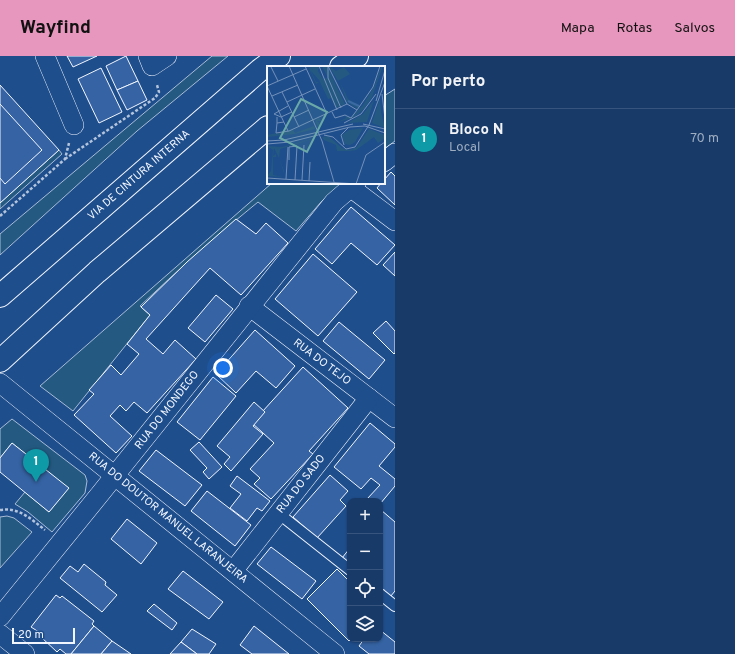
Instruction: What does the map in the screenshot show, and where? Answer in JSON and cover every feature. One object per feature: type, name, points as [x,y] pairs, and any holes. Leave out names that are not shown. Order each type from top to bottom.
[{"type":"highway","name":"VIA DE CINTURA INTERNA","points":[[0,296],[242,86],[279,56]]},
{"type":"highway","points":[[342,66],[357,56]]},
{"type":"highway","points":[[0,361],[97,272],[267,128]]},
{"type":"street","points":[[45,56],[74,125]]},
{"type":"street","points":[[385,161],[395,153]]},
{"type":"street","points":[[353,185],[395,221]]},
{"type":"street","name":"RUA DO MONDEGO","points":[[0,617],[115,476],[249,306],[334,202],[353,185]]},
{"type":"street","name":"RUA DO TEJO","points":[[249,306],[395,418]]},
{"type":"street","name":"RUA DO DOUTOR MANUEL LARANJEIRA","points":[[0,383],[336,654]]},
{"type":"street","name":"RUA DO SADO","points":[[233,571],[368,398]]},
{"type":"street","points":[[0,634],[25,654]]},
{"type":"lane","points":[[278,513],[347,568]]},
{"type":"lane","points":[[383,596],[395,606]]},
{"type":"path","points":[[0,216],[66,159],[155,98],[159,92],[155,59]]},
{"type":"path","points":[[66,159],[74,125]]},
{"type":"path","points":[[0,510],[13,510],[26,514],[61,543]]},
{"type":"shaded area","points":[[212,56],[228,56],[137,131],[0,255],[0,234]]},
{"type":"shaded area","points":[[395,89],[395,141],[385,148],[385,95]]},
{"type":"shaded area","points":[[59,150],[62,154],[0,209],[0,203]]},
{"type":"shaded area","points":[[271,184],[342,184],[321,202],[296,231],[258,202],[228,227],[140,306],[150,315],[73,411],[40,386]]},
{"type":"shaded area","points":[[12,419],[85,475],[87,481],[85,493],[52,532],[28,512],[15,504],[25,492],[49,512],[68,488],[12,443],[0,458],[0,429]]},
{"type":"shaded area","points":[[7,516],[14,518],[32,532],[0,568],[0,517]]},
{"type":"building","points":[[67,56],[97,56],[73,67]]},
{"type":"building","points":[[126,56],[138,81],[117,90],[106,66]]},
{"type":"building","points":[[101,68],[122,112],[99,123],[78,79]]},
{"type":"building","points":[[138,81],[147,100],[127,110],[117,90]]},
{"type":"building","points":[[0,85],[59,150],[0,203]]},
{"type":"building","points":[[0,104],[42,150],[5,184],[0,178]]},
{"type":"building","points":[[391,172],[395,176],[395,205],[377,188],[380,184],[385,184],[385,179]]},
{"type":"building","points":[[351,207],[395,245],[377,265],[351,243],[332,264],[315,249]]},
{"type":"building","points":[[236,219],[256,234],[266,223],[288,243],[241,295],[210,268],[146,339],[163,354],[175,340],[196,359],[147,413],[134,402],[126,411],[120,405],[110,416],[132,436],[116,453],[74,415],[94,394],[89,390],[111,365],[121,375],[139,354],[127,344],[150,315],[141,307],[187,262]]},
{"type":"building","points":[[395,252],[395,276],[383,265]]},
{"type":"building","points":[[313,254],[357,292],[318,336],[275,299]]},
{"type":"building","points":[[216,295],[233,309],[205,342],[188,328]]},
{"type":"building","points":[[386,321],[395,331],[394,354],[373,333]]},
{"type":"building","points":[[339,322],[385,360],[369,379],[323,341]]},
{"type":"building","points":[[255,330],[295,366],[276,388],[256,371],[236,393],[216,374]]},
{"type":"building","points":[[303,367],[348,408],[309,451],[313,454],[271,499],[254,484],[260,478],[250,469],[274,443],[252,423]]},
{"type":"building","points":[[213,377],[236,396],[200,440],[177,422]]},
{"type":"building","points":[[254,402],[265,412],[253,426],[263,434],[231,471],[224,464],[230,457],[217,446]]},
{"type":"building","points":[[370,423],[395,444],[395,447],[379,466],[395,479],[395,486],[383,500],[383,498],[368,498],[380,485],[371,478],[361,489],[334,467]]},
{"type":"building","points":[[199,442],[222,467],[209,479],[203,472],[207,468],[190,450]]},
{"type":"building","points":[[12,443],[69,488],[49,512],[0,472],[0,458]]},
{"type":"building","points":[[156,450],[202,485],[185,506],[139,471]]},
{"type":"building","points":[[330,475],[348,491],[340,500],[346,506],[317,538],[293,517]]},
{"type":"building","points":[[237,476],[270,501],[262,511],[257,508],[247,521],[230,508],[241,494],[230,486]]},
{"type":"building","points":[[207,491],[251,525],[235,546],[191,511]]},
{"type":"building","points":[[383,512],[395,522],[395,591],[390,597],[383,591]]},
{"type":"building","points":[[127,519],[157,543],[141,564],[111,539]]},
{"type":"building","points":[[271,547],[316,581],[302,599],[257,564]]},
{"type":"building","points":[[347,552],[347,562],[342,558]]},
{"type":"building","points":[[84,564],[106,582],[105,585],[117,595],[102,612],[60,578],[70,566],[78,572]]},
{"type":"building","points":[[337,569],[347,579],[347,639],[307,599]]},
{"type":"building","points":[[183,571],[223,602],[209,619],[168,589]]},
{"type":"building","points":[[56,595],[60,598],[62,596],[94,621],[92,624],[94,626],[71,654],[66,654],[60,649],[57,652],[41,637],[42,634],[31,627]]},
{"type":"building","points":[[154,604],[177,623],[172,630],[147,611]]},
{"type":"building","points":[[94,626],[112,641],[101,654],[71,654]]},
{"type":"building","points":[[254,626],[289,654],[252,654],[240,645]]},
{"type":"building","points":[[192,629],[216,644],[209,654],[197,654],[181,642]]},
{"type":"building","points":[[383,632],[395,642],[395,654],[369,654],[359,646],[362,642],[383,642]]},
{"type":"building","points":[[112,641],[131,654],[101,654]]},
{"type":"building","points":[[181,642],[197,654],[170,654]]},
{"type":"place","name":"Bloco N","points":[[36,482]]}]
